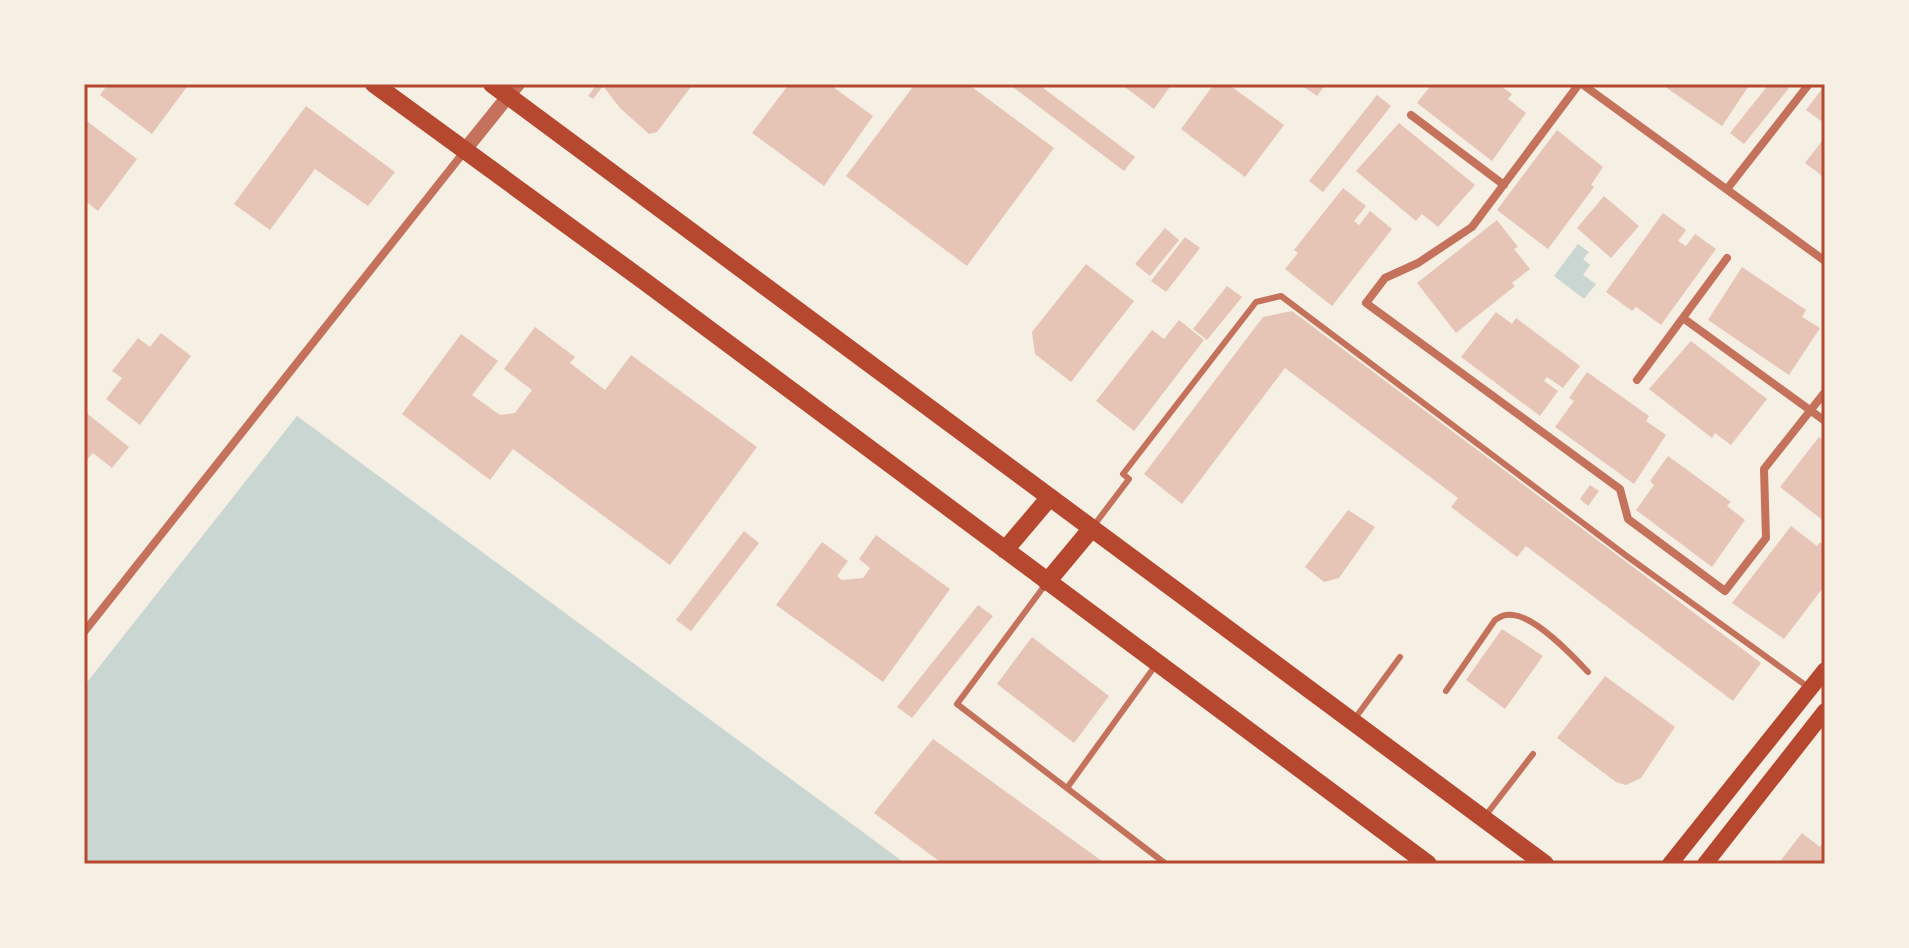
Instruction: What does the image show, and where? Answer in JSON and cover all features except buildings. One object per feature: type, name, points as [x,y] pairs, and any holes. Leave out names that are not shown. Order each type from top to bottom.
[{"type":"main road","points":[[374,84],[656,290],[1424,863]]},
{"type":"main road","points":[[492,84],[513,90],[1050,497],[1545,864]]},
{"type":"main road","points":[[1005,550],[1050,497]]},
{"type":"main road","points":[[1047,582],[1092,528]]},
{"type":"main road","points":[[1670,864],[1825,670]]},
{"type":"main road","points":[[1705,864],[1825,711]]},
{"type":"street","points":[[1825,261],[1580,84],[1472,227],[1418,263],[1385,278],[1366,303],[1620,489],[1628,519],[1725,591],[1766,538],[1764,469],[1825,392]]},
{"type":"street","points":[[1727,189],[1809,84]]},
{"type":"street","points":[[84,632],[513,90]]},
{"type":"street","points":[[1411,115],[1504,185]]},
{"type":"street","points":[[1637,380],[1727,258]]},
{"type":"street","points":[[1683,318],[1825,421]]},
{"type":"lane","points":[[1092,528],[1129,479],[1123,474],[1256,302],[1281,296],[1628,557],[1811,689]]},
{"type":"lane","points":[[1047,582],[957,704],[1166,864]]},
{"type":"lane","points":[[1446,691],[1495,620],[1505,614],[1528,620],[1570,652],[1588,672]]},
{"type":"lane","points":[[1353,721],[1400,657]]},
{"type":"lane","points":[[1067,788],[1157,663]]},
{"type":"lane","points":[[1483,818],[1533,754]]},
{"type":"shaded area","points":[[1578,244],[1589,252],[1583,259],[1590,265],[1583,275],[1596,284],[1584,299],[1554,276]]},
{"type":"shaded area","points":[[297,416],[906,864],[84,864],[84,686]]}]
